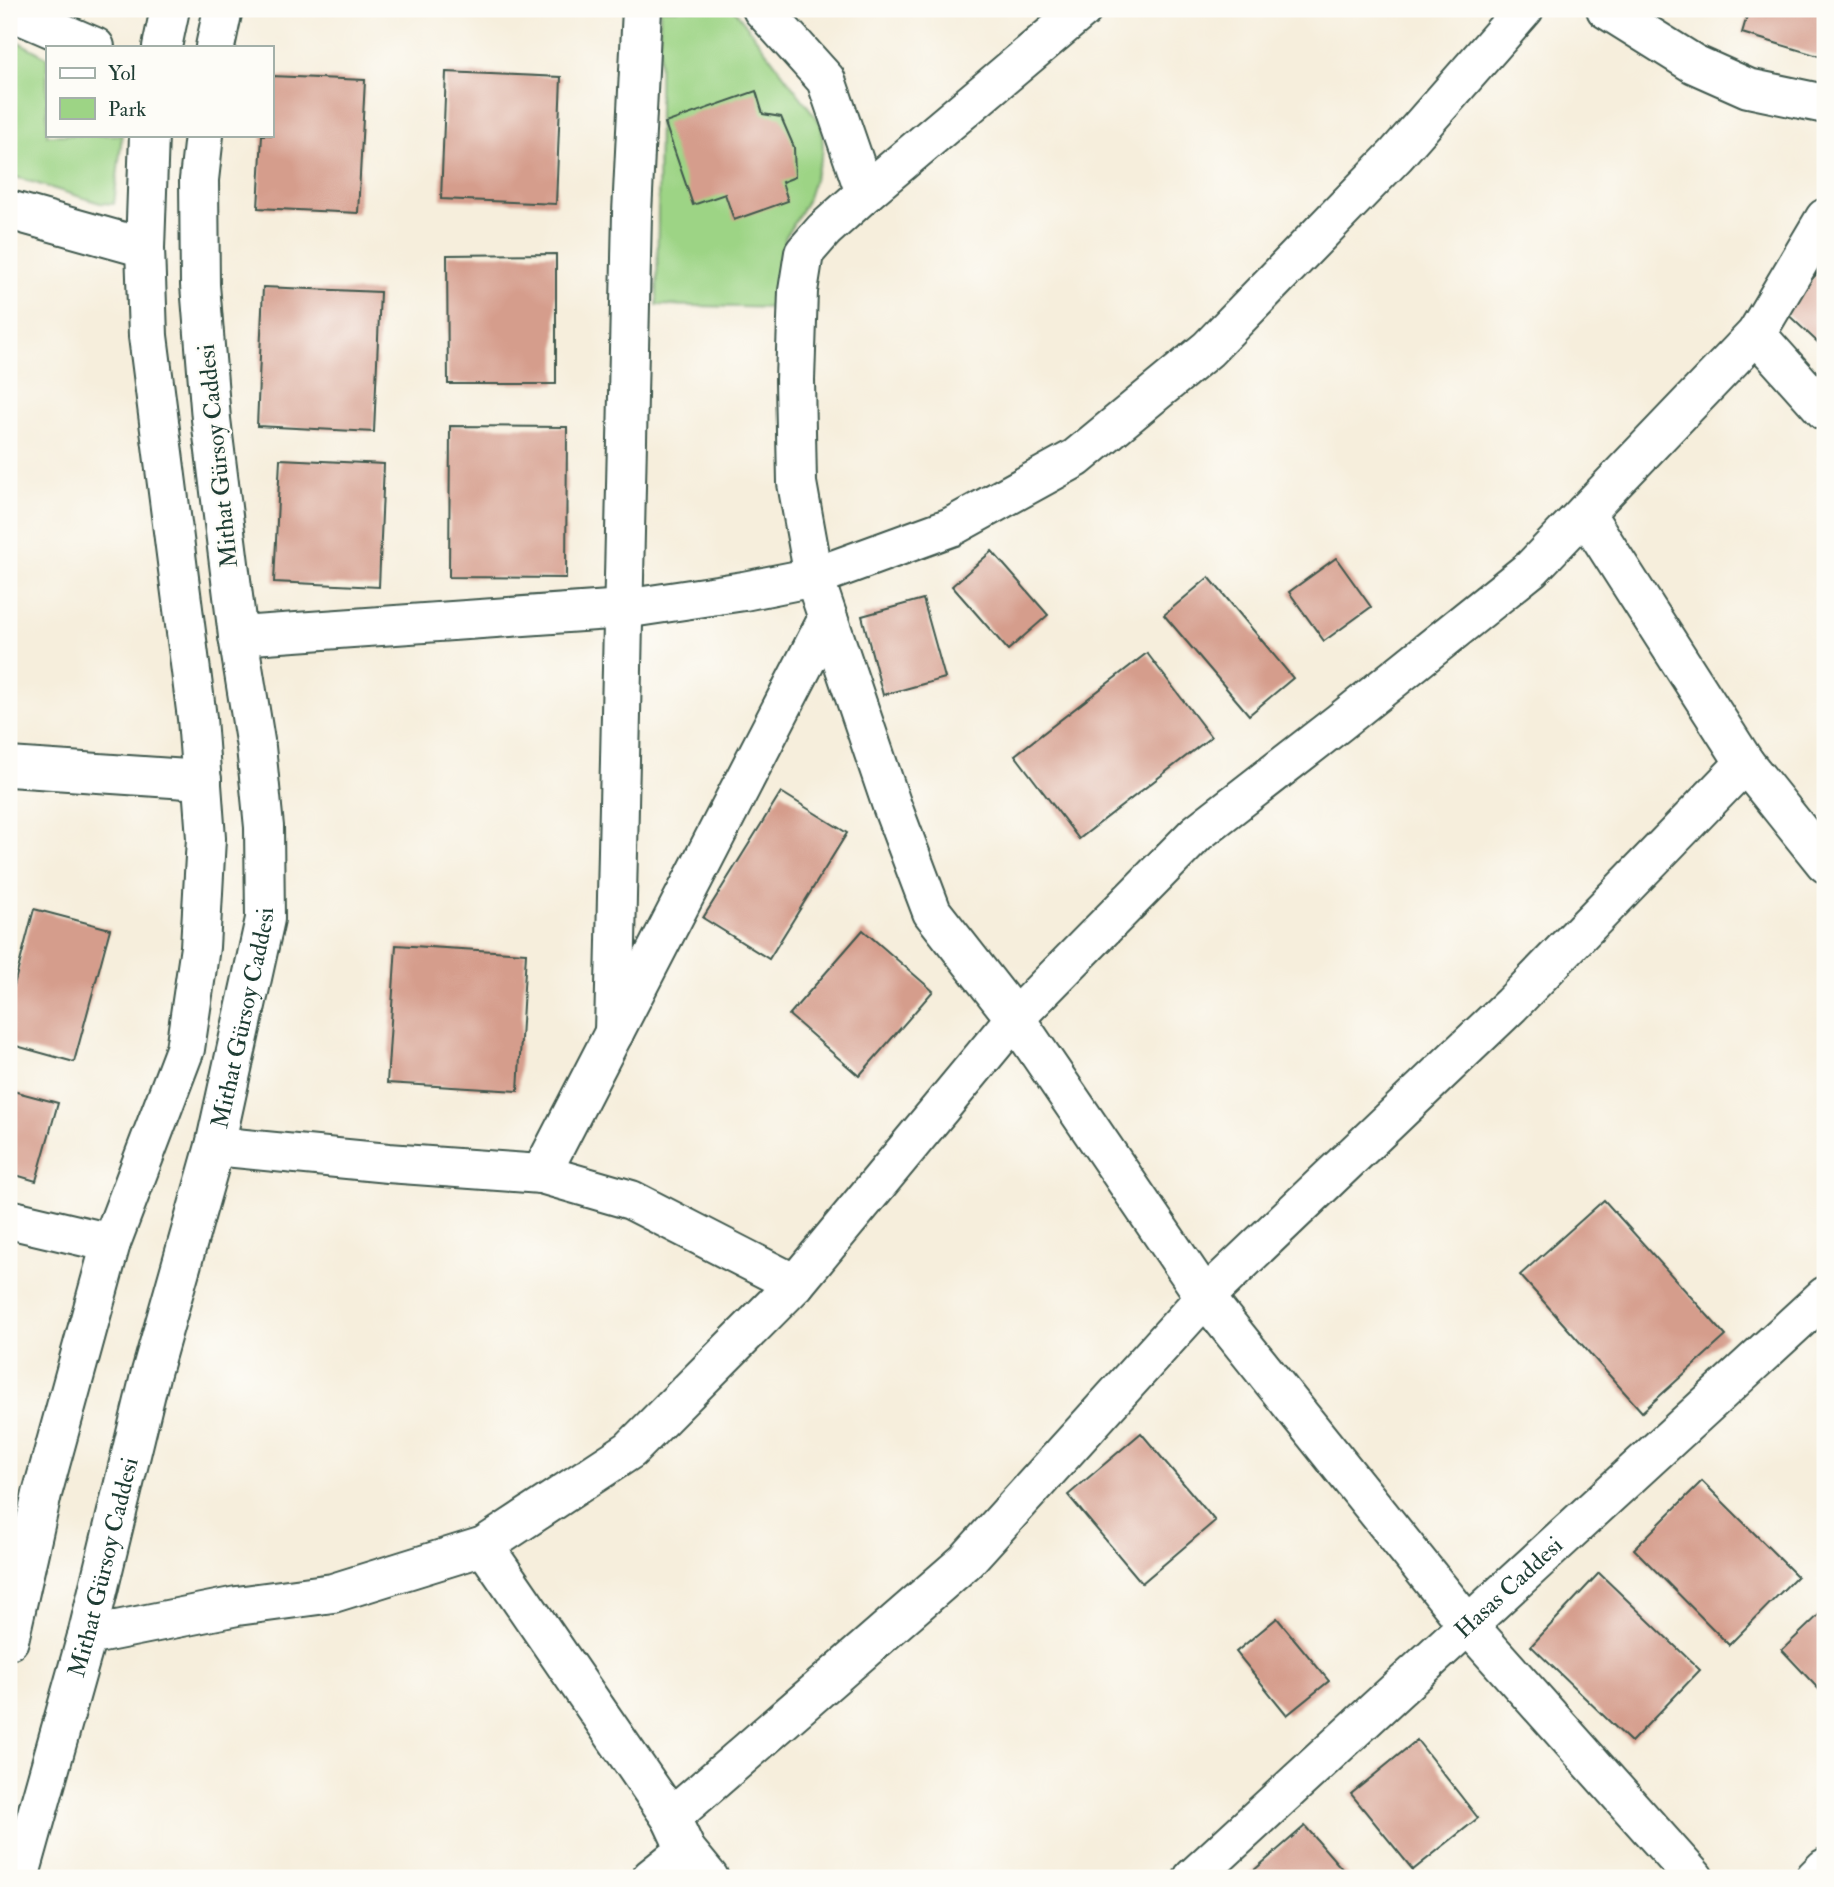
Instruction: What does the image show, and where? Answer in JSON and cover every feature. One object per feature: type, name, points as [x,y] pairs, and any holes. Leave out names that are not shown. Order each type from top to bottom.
[{"type":"street","points":[[162,46],[170,9]]},
{"type":"street","points":[[215,46],[223,9]]},
{"type":"street","points":[[614,1033],[632,212],[642,9]]},
{"type":"street","points":[[762,9],[826,80],[865,193]]},
{"type":"street","points":[[1083,9],[865,193],[824,230],[804,253],[797,291],[797,483],[814,577],[892,806],[932,912],[1015,1018],[1205,1297],[1468,1625],[1694,1878]]},
{"type":"street","points":[[238,636],[624,609],[744,591],[814,577],[951,527],[1076,458],[1208,349],[1396,155],[1524,9]]},
{"type":"street","points":[[1606,9],[1694,64],[1748,88],[1825,104]]},
{"type":"street","points":[[9,10],[93,46]]},
{"type":"street","name":"Mithat Gürsoy Caddesi","points":[[9,1640],[42,1494],[111,1243],[185,1049],[200,947],[205,838],[202,780],[191,665],[148,336],[145,248],[149,136]]},
{"type":"street","name":"Mithat Gürsoy Caddesi","points":[[19,1878],[87,1636],[150,1376],[215,1146],[265,919],[264,827],[256,747],[238,636],[211,419],[200,285],[199,180],[204,136]]},
{"type":"street","points":[[9,210],[145,248]]},
{"type":"street","points":[[87,1636],[237,1606],[332,1593],[484,1546],[630,1450],[795,1284],[1015,1018],[1197,833],[1532,568],[1586,513],[1756,334],[1825,218]]},
{"type":"street","points":[[1756,334],[1825,411]]},
{"type":"street","points":[[1586,513],[1745,763],[1825,863]]},
{"type":"street","points":[[541,1174],[828,618]]},
{"type":"street","points":[[651,1878],[689,1849],[966,1561],[1205,1297],[1511,1005],[1745,763]]},
{"type":"street","points":[[9,767],[202,780]]},
{"type":"street","points":[[215,1146],[388,1163],[541,1174],[631,1200],[795,1284]]},
{"type":"street","points":[[9,1219],[111,1243]]},
{"type":"street","name":"Hasas Caddesi","points":[[1193,1878],[1825,1296]]},
{"type":"street","points":[[484,1546],[689,1849]]},
{"type":"street","points":[[1815,1878],[1825,1868]]},
{"type":"green space","points":[[660,9],[734,9],[822,125],[823,151],[807,201],[785,238],[779,308],[657,305]]},
{"type":"green space","points":[[9,37],[46,56],[46,136],[122,136],[114,204],[100,203],[9,175]]},
{"type":"building","points":[[1749,9],[1825,9],[1825,58],[1742,33]]},
{"type":"building","points":[[446,72],[561,77],[556,204],[441,199]]},
{"type":"building","points":[[273,76],[365,80],[358,213],[258,208],[262,136],[273,136]]},
{"type":"building","points":[[756,91],[763,114],[781,117],[794,147],[795,177],[782,182],[788,201],[734,220],[725,194],[693,205],[665,123]]},
{"type":"building","points":[[556,254],[556,384],[448,384],[447,255]]},
{"type":"building","points":[[1825,265],[1825,349],[1783,310]]},
{"type":"building","points":[[263,287],[380,292],[374,432],[257,426]]},
{"type":"building","points":[[450,426],[567,427],[566,578],[449,577]]},
{"type":"building","points":[[280,459],[384,464],[379,587],[274,582]]},
{"type":"building","points":[[992,551],[1048,615],[1008,650],[952,586]]},
{"type":"building","points":[[1336,558],[1371,607],[1324,641],[1289,592]]},
{"type":"building","points":[[1209,577],[1293,678],[1249,715],[1164,615]]},
{"type":"building","points":[[923,599],[945,678],[883,695],[862,616]]},
{"type":"building","points":[[1147,653],[1211,737],[1079,839],[1015,755]]},
{"type":"building","points":[[781,792],[847,833],[769,959],[703,918]]},
{"type":"building","points":[[34,909],[110,929],[74,1062],[9,1044],[9,1004]]},
{"type":"building","points":[[863,930],[933,991],[859,1076],[789,1015]]},
{"type":"building","points":[[396,945],[526,953],[518,1091],[387,1083]]},
{"type":"building","points":[[9,1090],[58,1103],[36,1181],[9,1173]]},
{"type":"building","points":[[1604,1200],[1726,1336],[1642,1412],[1520,1275]]},
{"type":"building","points":[[1141,1433],[1215,1521],[1142,1583],[1068,1495]]},
{"type":"building","points":[[1702,1481],[1797,1576],[1729,1645],[1634,1549]]},
{"type":"building","points":[[1599,1573],[1700,1670],[1631,1742],[1531,1646]]},
{"type":"building","points":[[1825,1609],[1825,1696],[1782,1650]]},
{"type":"building","points":[[1277,1618],[1329,1681],[1287,1715],[1236,1652]]},
{"type":"building","points":[[1417,1740],[1478,1818],[1413,1870],[1351,1794]]},
{"type":"building","points":[[1305,1826],[1350,1878],[1245,1878]]}]
